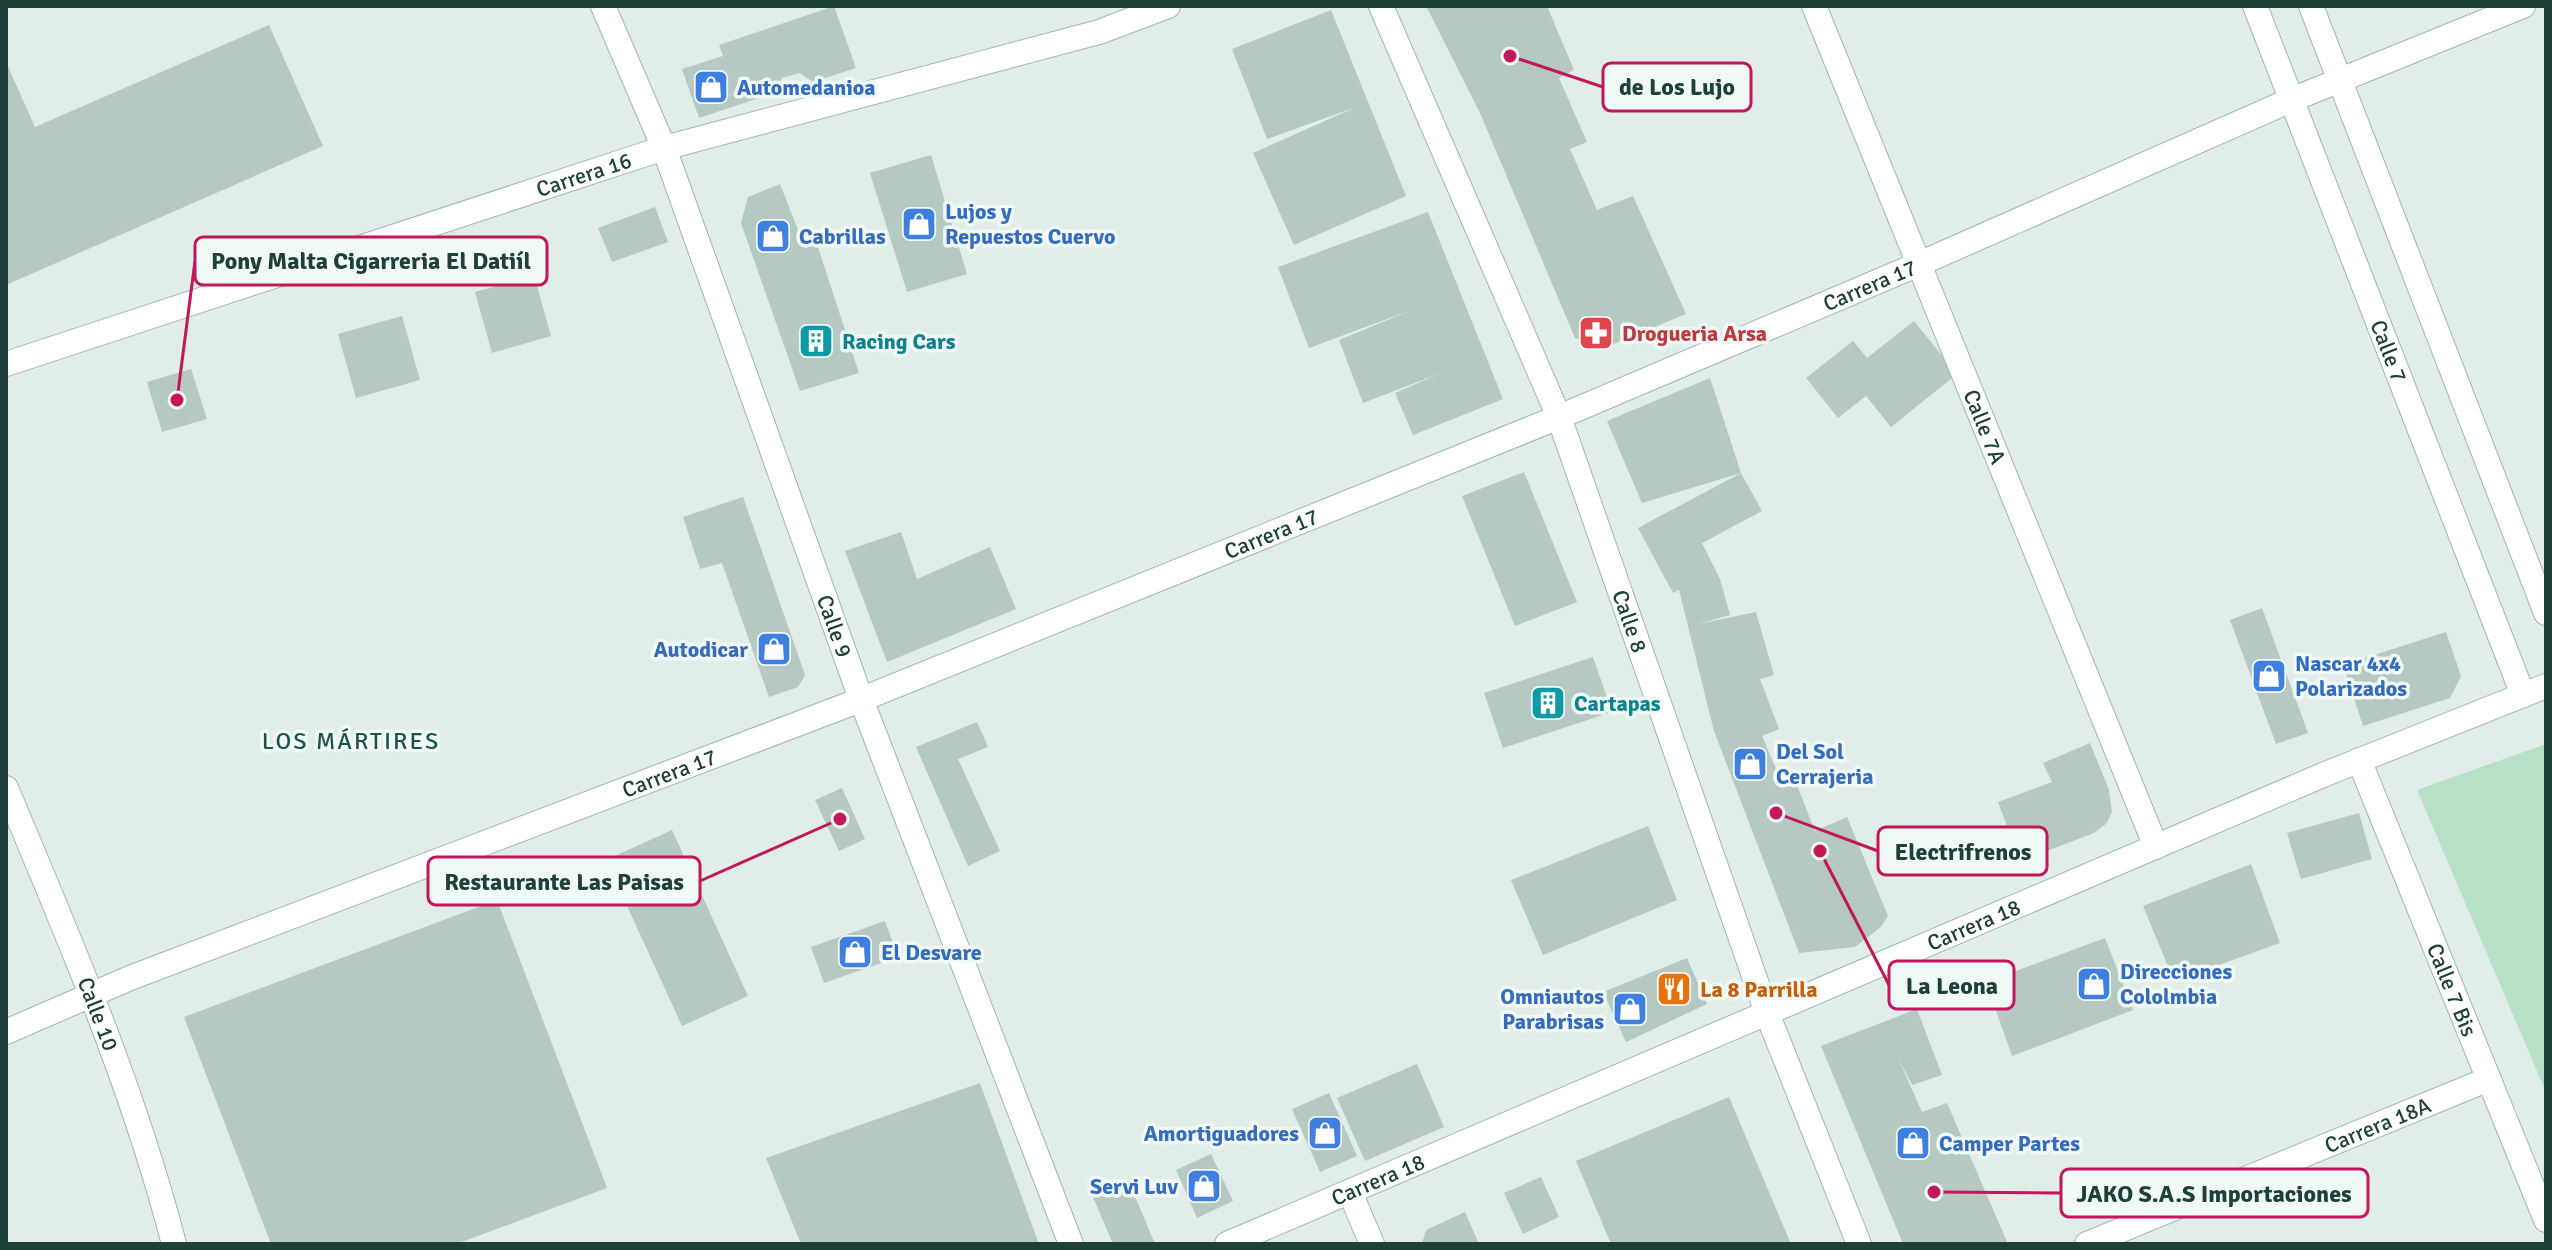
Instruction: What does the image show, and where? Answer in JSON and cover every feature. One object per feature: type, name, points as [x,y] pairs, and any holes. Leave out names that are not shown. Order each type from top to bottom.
[{"type":"street","name":"Calle 9","points":[[603,6],[664,148],[861,699],[1071,1244]]},
{"type":"street","name":"Carrera 16","points":[[6,364],[664,148],[1099,32],[1168,6]]},
{"type":"street","name":"Calle 8","points":[[1381,6],[1559,417],[1767,1013],[1859,1244]]},
{"type":"street","name":"Calle 7A","points":[[1814,6],[2156,847]]},
{"type":"street","name":"Calle 7","points":[[2255,6],[2523,695]]},
{"type":"street","points":[[2311,6],[2546,613]]},
{"type":"street","name":"Carrera 17","points":[[6,1032],[92,994],[861,699],[1559,417],[1919,264],[2291,100],[2523,6]]},
{"type":"street","name":"Carrera 18","points":[[1227,1244],[2359,760],[2546,686]]},
{"type":"street","name":"Calle 7 Bis","points":[[2359,760],[2546,1220]]},
{"type":"street","name":"Calle 10","points":[[6,788],[92,994],[137,1114],[174,1244]]},
{"type":"street","name":"Carrera 18A","points":[[2087,1244],[2489,1079]]},
{"type":"street","points":[[1350,1192],[1372,1244]]},
{"type":"green space","points":[[2546,744],[2546,1092],[2417,790]]},
{"type":"building","points":[[834,6],[856,68],[813,82],[800,73],[782,78],[777,92],[699,118],[682,69],[723,56],[719,45]]},
{"type":"building","points":[[1426,6],[1547,6],[1574,70],[1559,78],[1587,142],[1570,149],[1597,210],[1633,196],[1686,314],[1606,347],[1575,338],[1480,113]]},
{"type":"building","points":[[1331,10],[1406,196],[1294,245],[1253,153],[1356,107],[1267,139],[1232,49]]},
{"type":"building","points":[[269,25],[323,146],[6,285],[6,62],[35,127]]},
{"type":"building","name":"Lujos y Repuestos Cuervo","points":[[931,155],[967,274],[907,292],[870,173]]},
{"type":"building","points":[[780,184],[805,248],[817,244],[859,373],[800,391],[741,223],[748,197]]},
{"type":"building","points":[[655,207],[668,242],[612,262],[598,228]]},
{"type":"building","points":[[1428,212],[1503,399],[1413,435],[1395,393],[1441,373],[1363,403],[1339,340],[1414,309],[1309,348],[1278,267]]},
{"type":"building","points":[[534,275],[551,336],[492,353],[475,292]]},
{"type":"building","points":[[402,316],[420,380],[356,398],[338,334]]},
{"type":"building","points":[[1914,321],[1957,374],[1891,427],[1866,396],[1838,418],[1806,378],[1853,341],[1867,358]]},
{"type":"building","points":[[191,369],[207,419],[162,432],[147,382]]},
{"type":"building","points":[[1710,378],[1741,473],[1642,503],[1607,421]]},
{"type":"building","points":[[1524,472],[1577,602],[1515,626],[1462,496]]},
{"type":"building","points":[[1741,473],[1762,511],[1702,543],[1720,579],[1730,615],[1698,624],[1756,612],[1774,675],[1760,679],[1779,729],[1762,736],[1780,778],[1793,775],[1815,831],[1847,817],[1888,916],[1881,927],[1855,947],[1799,953],[1714,731],[1679,590],[1673,593],[1638,528]]},
{"type":"building","points":[[743,497],[805,675],[798,687],[769,697],[722,563],[700,569],[683,517]]},
{"type":"building","points":[[901,532],[917,579],[990,547],[1016,609],[887,662],[845,551]]},
{"type":"building","name":"Nascar 4x4 Polarizados","points":[[2262,608],[2308,733],[2276,744],[2230,620]]},
{"type":"building","points":[[2446,632],[2461,676],[2450,698],[2363,726],[2343,665]]},
{"type":"building","name":"Cartapas","points":[[1593,657],[1612,712],[1503,748],[1484,693]]},
{"type":"building","points":[[977,722],[988,747],[958,759],[1000,851],[968,866],[916,747]]},
{"type":"building","points":[[2090,743],[2109,790],[2112,812],[2107,823],[2094,833],[2020,861],[1998,802],[2052,782],[2043,763]]},
{"type":"building","points":[[842,788],[865,839],[839,851],[815,800]]},
{"type":"building","points":[[2359,813],[2372,859],[2301,879],[2287,833]]},
{"type":"building","points":[[1648,826],[1677,900],[1543,955],[1511,880]]},
{"type":"building","points":[[672,830],[748,996],[682,1026],[606,860]]},
{"type":"building","points":[[2251,864],[2280,943],[2174,981],[2143,906]]},
{"type":"building","points":[[497,900],[607,1188],[456,1244],[271,1244],[184,1017]]},
{"type":"building","name":"El Desvare","points":[[885,921],[898,957],[824,983],[811,947]]},
{"type":"building","points":[[2105,938],[2133,1010],[2012,1056],[1986,982]]},
{"type":"building","points":[[1687,958],[1707,1004],[1626,1042],[1603,992]]},
{"type":"building","points":[[1917,1009],[1942,1075],[1912,1085],[1898,1058],[1922,1112],[1947,1103],[2008,1244],[1903,1244],[1821,1046]]},
{"type":"building","points":[[1417,1064],[1444,1127],[1365,1161],[1337,1098]]},
{"type":"building","points":[[980,1083],[1039,1244],[801,1244],[766,1158]]},
{"type":"building","name":"Amortiguadores","points":[[1329,1093],[1357,1156],[1320,1172],[1292,1109]]},
{"type":"building","points":[[1729,1097],[1791,1244],[1611,1244],[1576,1161]]},
{"type":"building","name":"Servi Luv","points":[[1211,1154],[1233,1201],[1197,1218],[1176,1170]]},
{"type":"building","points":[[1541,1177],[1559,1217],[1523,1234],[1504,1193]]},
{"type":"building","points":[[1129,1182],[1155,1244],[1113,1244],[1093,1197]]},
{"type":"building","points":[[1465,1212],[1479,1244],[1422,1244],[1426,1230]]},
{"type":"place","name":"de Los Lujo","points":[[1510,56]]},
{"type":"place","name":"Automedanioa","points":[[711,87]]},
{"type":"place","name":"Lujos y Repuestos Cuervo","points":[[919,224]]},
{"type":"place","name":"Cabrillas","points":[[773,236]]},
{"type":"place","name":"Drogueria Arsa","points":[[1596,333]]},
{"type":"place","name":"Racing Cars","points":[[816,341]]},
{"type":"place","name":"Pony Malta Cigarreria El Datiíl","points":[[177,400]]},
{"type":"place","name":"Autodicar","points":[[774,649]]},
{"type":"place","name":"Nascar 4x4 Polarizados","points":[[2269,676]]},
{"type":"place","name":"Cartapas","points":[[1548,703]]},
{"type":"place","name":"Del Sol Cerrajeria","points":[[1750,764]]},
{"type":"place","name":"Electrifrenos","points":[[1776,813]]},
{"type":"place","name":"Restaurante Las Paisas","points":[[840,819]]},
{"type":"place","name":"La Leona","points":[[1820,851]]},
{"type":"place","name":"El Desvare","points":[[855,952]]},
{"type":"place","name":"Direcciones Cololmbia","points":[[2094,984]]},
{"type":"place","name":"La 8 Parrilla","points":[[1674,989]]},
{"type":"place","name":"Omniautos Parabrisas","points":[[1630,1009]]},
{"type":"place","name":"Amortiguadores","points":[[1325,1133]]},
{"type":"place","name":"Camper Partes","points":[[1913,1143]]},
{"type":"place","name":"Servi Luv","points":[[1204,1186]]},
{"type":"place","name":"JAKO S.A.S Importaciones","points":[[1934,1192]]},
{"type":"district","name":"LOS MÁRTIRES","points":[[351,741]]}]
